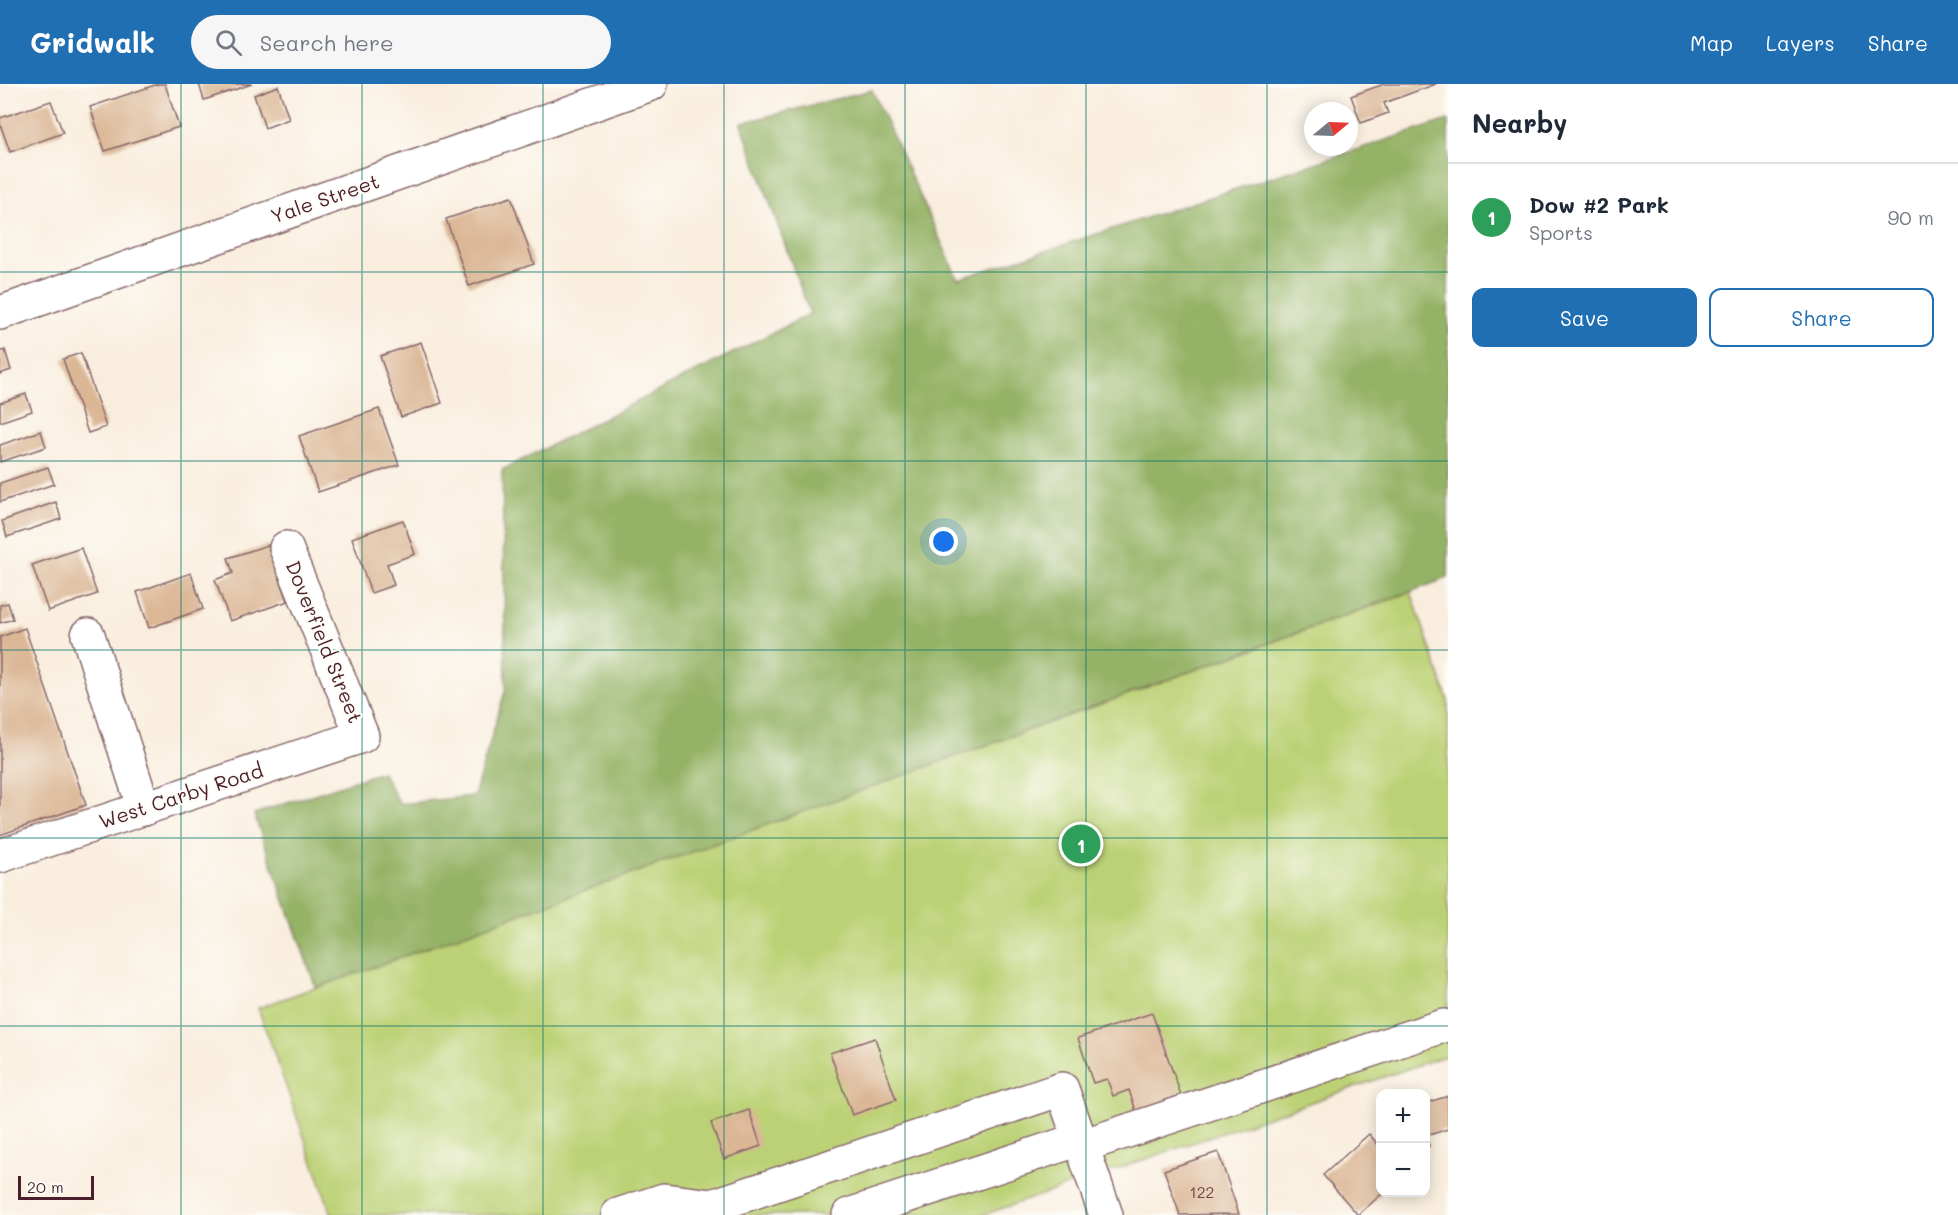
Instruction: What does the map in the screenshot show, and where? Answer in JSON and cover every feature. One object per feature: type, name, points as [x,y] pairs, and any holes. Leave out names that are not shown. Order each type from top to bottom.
[{"type":"street","name":"Yale Street","points":[[0,313],[651,84]]},
{"type":"street","name":"Doverfield Street","points":[[286,548],[362,736]]},
{"type":"street","points":[[88,635],[144,809]]},
{"type":"street","name":"West Carby Road","points":[[0,856],[362,736]]},
{"type":"street","points":[[849,1215],[1443,1026]]},
{"type":"street","points":[[618,1215],[664,1200],[712,1206],[1062,1089],[1106,1215]]},
{"type":"green space","points":[[872,90],[958,279],[1337,156],[1358,156],[1358,149],[1448,120],[1448,578],[316,988],[254,814],[382,772],[400,804],[474,796],[506,688],[502,470],[810,314],[741,123]]},
{"type":"green space","points":[[1411,592],[1448,700],[1448,1055],[983,1215],[332,1215],[258,1008]]},
{"type":"building","points":[[158,84],[165,84],[179,127],[105,151],[90,107]]},
{"type":"building","points":[[199,84],[252,84],[204,100]]},
{"type":"building","points":[[1384,84],[1436,84],[1384,103],[1388,113],[1361,123],[1358,115],[1358,102],[1353,102],[1351,96]]},
{"type":"building","points":[[278,86],[289,119],[265,128],[254,95]]},
{"type":"building","points":[[51,101],[63,133],[10,152],[0,118]]},
{"type":"building","points":[[511,197],[534,264],[469,286],[446,219]]},
{"type":"building","points":[[421,342],[442,403],[401,417],[380,356]]},
{"type":"building","points":[[5,350],[11,370],[0,374],[0,352]]},
{"type":"building","points":[[81,353],[106,427],[88,433],[63,359]]},
{"type":"building","points":[[26,394],[32,411],[0,422],[0,403]]},
{"type":"building","points":[[379,409],[399,465],[318,492],[299,436]]},
{"type":"building","points":[[41,431],[46,447],[0,462],[0,445]]},
{"type":"building","points":[[48,467],[54,484],[0,502],[0,483]]},
{"type":"building","points":[[56,502],[61,519],[7,537],[2,521]]},
{"type":"building","points":[[403,520],[415,554],[387,564],[394,585],[371,593],[352,538]]},
{"type":"building","points":[[268,545],[288,601],[230,621],[215,580],[233,573],[228,558]]},
{"type":"building","points":[[81,548],[97,594],[48,611],[32,565]]},
{"type":"building","points":[[191,573],[203,609],[149,628],[137,592]]},
{"type":"building","points":[[8,603],[13,619],[0,623],[0,605]]},
{"type":"building","points":[[25,628],[86,805],[0,835],[0,637]]},
{"type":"building","points":[[1152,1013],[1181,1095],[1136,1111],[1129,1090],[1113,1096],[1107,1079],[1093,1083],[1078,1038]]},
{"type":"building","points":[[875,1038],[896,1100],[852,1115],[830,1053]]},
{"type":"building","points":[[1448,1096],[1448,1129],[1430,1135],[1430,1102]]},
{"type":"building","points":[[749,1110],[761,1146],[724,1159],[711,1123]]},
{"type":"building","points":[[1369,1134],[1376,1142],[1376,1197],[1378,1197],[1358,1215],[1323,1175]]},
{"type":"building","points":[[1218,1152],[1239,1214],[1180,1215],[1164,1170]]},
{"type":"place","name":"Dow #2 Park","points":[[1081,844]]}]
